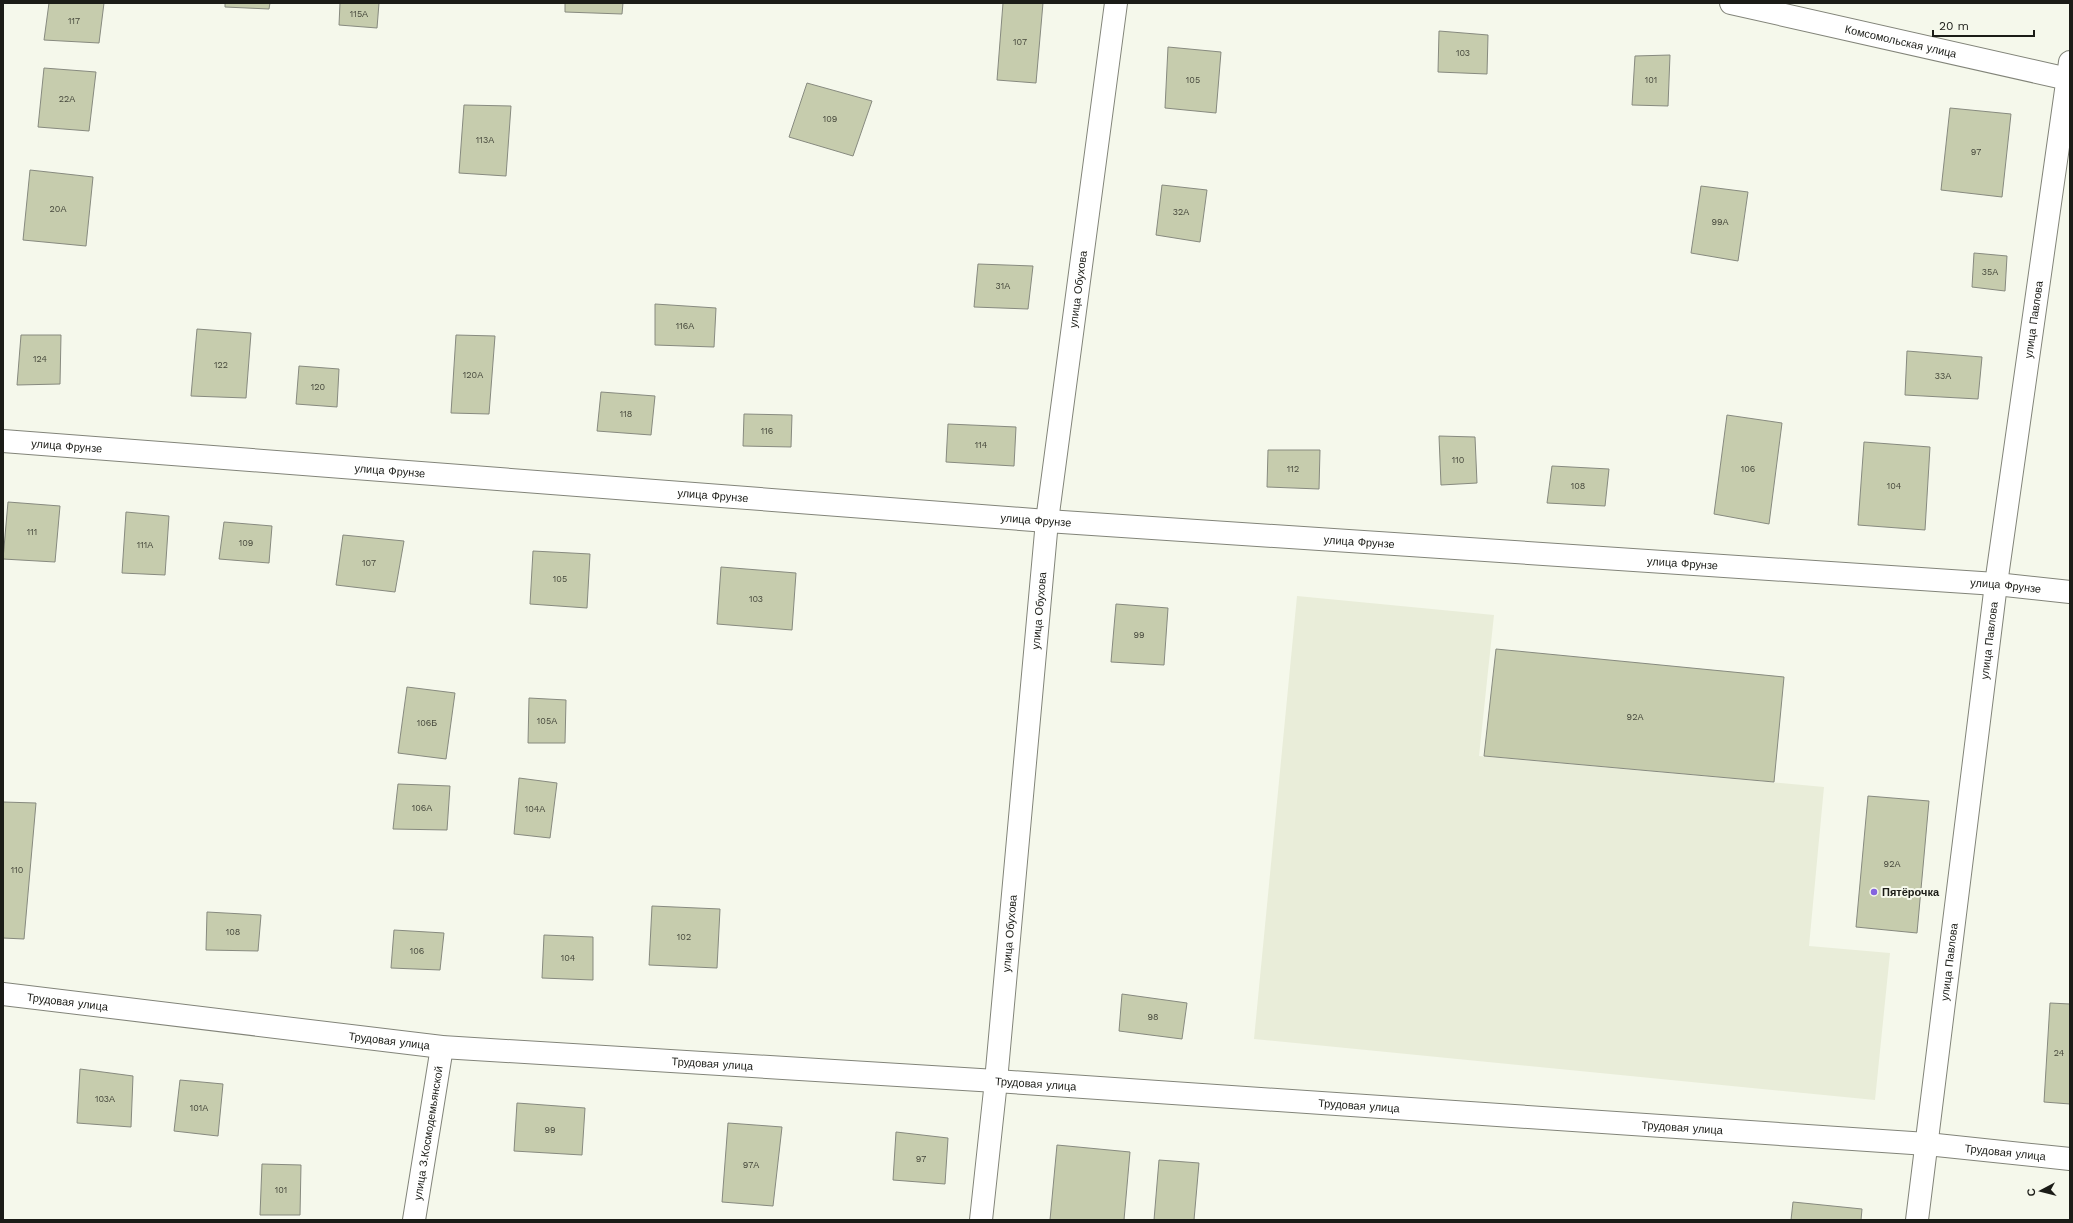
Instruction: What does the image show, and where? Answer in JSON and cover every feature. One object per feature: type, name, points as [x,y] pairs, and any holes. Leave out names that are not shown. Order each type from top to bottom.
[{"type":"street","name":"улица Обухова","points":[[981,1220],[996,1081],[1047,521],[1116,3]]},
{"type":"street","name":"Комсомольская улица","points":[[1730,3],[2069,75]]},
{"type":"street","name":"улица Павлова","points":[[1917,1220],[1996,584],[2069,75]]},
{"type":"street","name":"улица Фрунзе","points":[[3,441],[1047,521],[1996,584],[2070,592]]},
{"type":"street","name":"Трудовая улица","points":[[3,994],[442,1047],[996,1081],[1927,1144],[2070,1159]]},
{"type":"street","name":"улица З.Космодемьянской","points":[[414,1220],[442,1047]]},
{"type":"shaded area","points":[[1297,596],[1494,615],[1479,756],[1824,787],[1809,946],[1890,953],[1875,1100],[1254,1039]]},
{"type":"building","points":[[49,3],[104,3],[99,43],[44,40]]},
{"type":"building","points":[[225,3],[270,3],[269,9],[225,7]]},
{"type":"building","points":[[340,3],[379,3],[377,28],[339,25]]},
{"type":"building","points":[[565,3],[623,3],[622,14],[565,12]]},
{"type":"building","points":[[1003,3],[1043,3],[1036,83],[997,80]]},
{"type":"building","points":[[1439,31],[1488,35],[1487,74],[1438,72]]},
{"type":"building","points":[[1168,47],[1221,52],[1216,113],[1165,108]]},
{"type":"building","points":[[1670,55],[1668,106],[1632,105],[1635,56]]},
{"type":"building","points":[[44,68],[96,72],[89,131],[38,127]]},
{"type":"building","points":[[807,83],[872,101],[853,156],[789,137]]},
{"type":"building","points":[[464,105],[511,106],[506,176],[459,173]]},
{"type":"building","points":[[1950,108],[2011,114],[2002,197],[1941,190]]},
{"type":"building","points":[[30,170],[93,177],[86,246],[23,240]]},
{"type":"building","points":[[1162,185],[1207,190],[1200,242],[1156,235]]},
{"type":"building","points":[[1701,186],[1748,192],[1738,261],[1691,253]]},
{"type":"building","points":[[1974,253],[2007,256],[2005,291],[1972,287]]},
{"type":"building","points":[[978,264],[1033,266],[1028,309],[974,307]]},
{"type":"building","points":[[655,304],[716,308],[714,347],[655,345]]},
{"type":"building","points":[[197,329],[251,333],[246,398],[191,396]]},
{"type":"building","points":[[21,335],[61,335],[60,384],[17,385]]},
{"type":"building","points":[[456,335],[495,336],[489,414],[451,413]]},
{"type":"building","points":[[1907,351],[1982,357],[1978,399],[1905,395]]},
{"type":"building","points":[[299,366],[339,369],[337,407],[296,404]]},
{"type":"building","points":[[601,392],[655,396],[651,435],[597,431]]},
{"type":"building","points":[[744,414],[792,415],[791,447],[743,446]]},
{"type":"building","points":[[1727,415],[1782,423],[1769,524],[1714,514]]},
{"type":"building","points":[[948,424],[1016,427],[1014,466],[946,462]]},
{"type":"building","points":[[1439,436],[1475,437],[1477,483],[1441,485]]},
{"type":"building","points":[[1864,442],[1930,447],[1925,530],[1858,525]]},
{"type":"building","points":[[1268,450],[1320,450],[1319,489],[1267,487]]},
{"type":"building","points":[[1552,466],[1609,469],[1605,506],[1547,503]]},
{"type":"building","points":[[8,502],[60,506],[55,562],[3,559]]},
{"type":"building","points":[[126,512],[169,516],[165,575],[122,573]]},
{"type":"building","points":[[224,522],[272,526],[269,563],[219,559]]},
{"type":"building","points":[[343,535],[404,541],[395,592],[336,585]]},
{"type":"building","points":[[533,551],[590,554],[587,608],[530,604]]},
{"type":"building","points":[[721,567],[796,573],[792,630],[717,624]]},
{"type":"building","points":[[1116,604],[1168,608],[1164,665],[1111,662]]},
{"type":"building","points":[[1496,649],[1784,677],[1774,782],[1484,756]]},
{"type":"building","points":[[407,687],[455,693],[446,759],[398,753]]},
{"type":"building","points":[[529,698],[566,700],[565,743],[528,743]]},
{"type":"building","points":[[519,778],[557,783],[550,838],[514,834]]},
{"type":"building","points":[[398,784],[450,786],[447,830],[393,829]]},
{"type":"building","points":[[1868,796],[1929,801],[1917,933],[1856,927]]},
{"type":"building","points":[[3,802],[36,803],[24,939],[3,938]]},
{"type":"building","points":[[652,906],[720,909],[717,968],[649,965]]},
{"type":"building","points":[[207,912],[261,915],[258,951],[206,950]]},
{"type":"building","points":[[394,930],[444,933],[440,970],[391,968]]},
{"type":"building","points":[[544,935],[593,937],[593,980],[542,978]]},
{"type":"building","points":[[1122,994],[1187,1003],[1182,1039],[1119,1031]]},
{"type":"building","points":[[2050,1003],[2070,1004],[2070,1104],[2044,1102]]},
{"type":"building","points":[[80,1069],[133,1076],[131,1127],[77,1123]]},
{"type":"building","points":[[180,1080],[223,1084],[218,1136],[174,1131]]},
{"type":"building","points":[[517,1103],[585,1108],[582,1155],[514,1151]]},
{"type":"building","points":[[728,1123],[782,1127],[773,1206],[722,1202]]},
{"type":"building","points":[[896,1132],[948,1138],[945,1184],[893,1180]]},
{"type":"building","points":[[1057,1145],[1130,1152],[1124,1220],[1050,1220]]},
{"type":"building","points":[[1159,1160],[1199,1163],[1194,1220],[1154,1220]]},
{"type":"building","points":[[262,1164],[301,1165],[300,1215],[260,1215]]},
{"type":"building","points":[[1793,1202],[1862,1209],[1861,1220],[1791,1220]]},
{"type":"place","name":"Пятёрочка","points":[[1874,892]]}]
